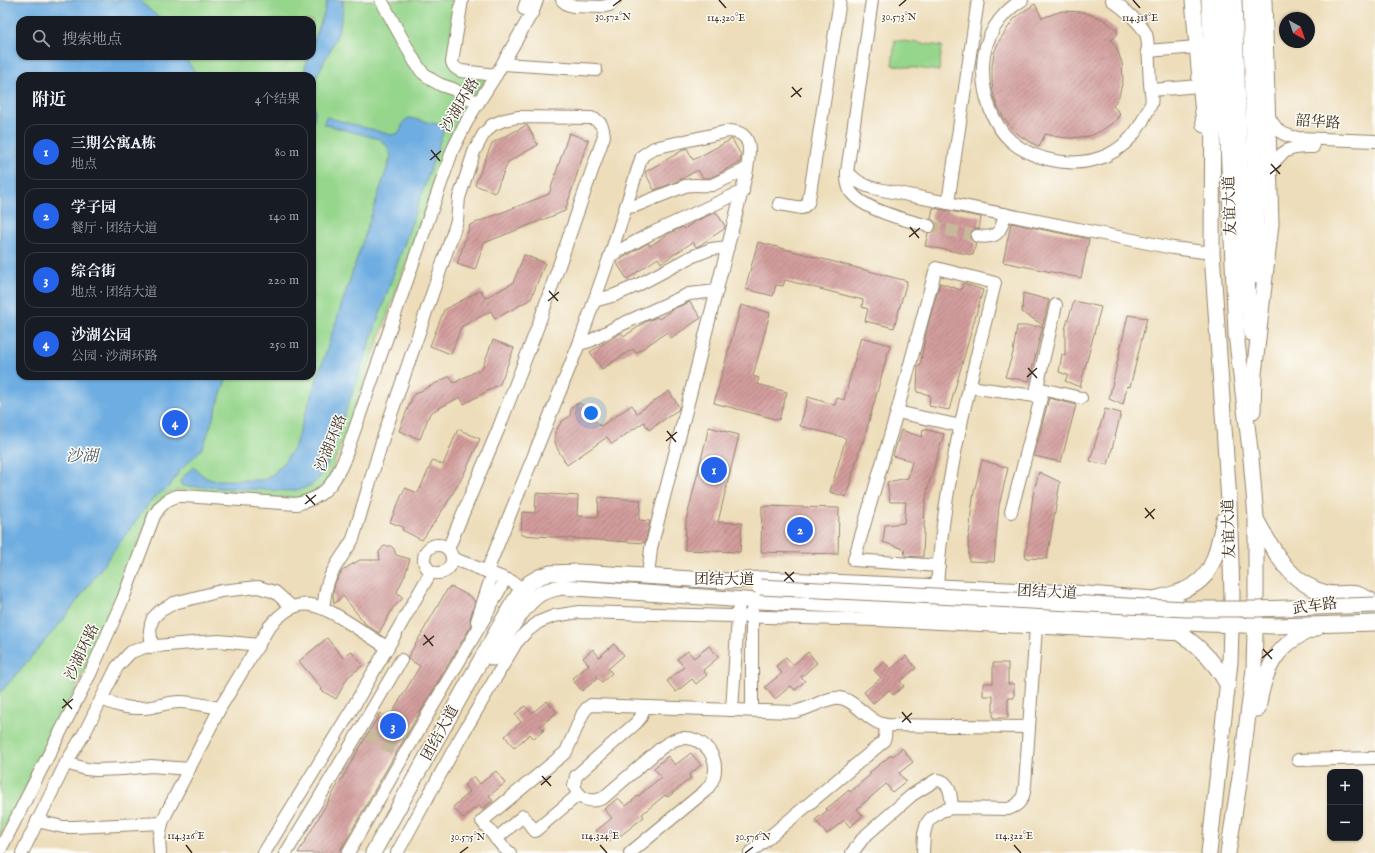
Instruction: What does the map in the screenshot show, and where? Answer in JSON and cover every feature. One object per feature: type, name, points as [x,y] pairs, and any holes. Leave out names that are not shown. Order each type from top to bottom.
[{"type":"main road","name":"友谊大道","points":[[1193,0],[1211,204]]},
{"type":"main road","name":"友谊大道","points":[[1209,0],[1213,73],[1211,204],[1212,252],[1229,501],[1232,618],[1228,686],[1209,853]]},
{"type":"main road","name":"友谊大道","points":[[1216,0],[1222,7],[1236,334],[1251,458],[1256,518],[1256,619],[1254,669],[1240,777],[1228,853]]},
{"type":"main road","name":"友谊大道","points":[[1234,0],[1242,213],[1254,374]]},
{"type":"main road","points":[[1250,0],[1258,335]]},
{"type":"main road","name":"友谊大道","points":[[1251,458],[1254,374],[1271,224],[1264,0]]},
{"type":"main road","points":[[1154,599],[1185,591],[1196,584],[1205,575],[1213,561],[1229,501]]},
{"type":"main road","points":[[1256,518],[1278,556],[1300,581],[1318,591],[1358,594],[1373,601]]},
{"type":"main road","name":"团结大道","points":[[373,853],[521,591],[534,579],[550,573],[578,572],[724,581],[762,579],[1073,593],[1154,599],[1232,618]]},
{"type":"main road","points":[[724,581],[752,597],[1186,609],[1258,609],[1373,601]]},
{"type":"main road","name":"团结大道","points":[[384,853],[496,654],[521,614],[536,596],[551,589],[561,587],[752,597],[1126,621],[1232,618]]},
{"type":"main road","points":[[752,597],[795,595],[1186,616],[1375,613]]},
{"type":"main road","name":"武车路","points":[[1256,619],[1275,612],[1373,601]]},
{"type":"main road","points":[[1232,618],[1256,619]]},
{"type":"main road","name":"武车路","points":[[1256,619],[1327,624],[1375,623]]},
{"type":"main road","points":[[1126,621],[1166,627],[1179,634],[1210,658],[1228,686]]},
{"type":"main road","points":[[1240,777],[1252,752],[1263,684],[1272,661],[1283,647],[1294,638],[1305,631],[1327,624]]},
{"type":"street","points":[[381,0],[422,72],[441,85],[478,103]]},
{"type":"street","points":[[462,0],[452,62],[453,66],[461,71],[496,75]]},
{"type":"street","name":"沙湖环路","points":[[527,0],[524,9],[535,5]]},
{"type":"street","points":[[562,0],[572,6],[601,7],[610,6],[615,0]]},
{"type":"street","points":[[779,204],[802,208],[808,203],[840,0]]},
{"type":"street","points":[[872,0],[847,179],[850,190],[857,199],[864,204],[894,216],[929,226]]},
{"type":"street","points":[[948,203],[978,0]]},
{"type":"street","points":[[1022,0],[1008,10],[995,27],[987,43],[983,67],[984,84],[992,114],[1007,136],[1026,152],[1037,157],[1067,163],[1089,161],[1100,158],[1110,154],[1130,140],[1139,127],[1151,103],[1146,35],[1120,2]]},
{"type":"street","name":"沙湖环路","points":[[0,850],[90,674],[123,599],[154,516],[160,507],[168,500],[184,496],[296,504],[314,499],[323,493],[333,482],[344,460],[452,149],[462,129],[503,64],[535,5]]},
{"type":"street","points":[[1147,51],[1197,46]]},
{"type":"street","points":[[503,64],[596,70]]},
{"type":"street","points":[[968,65],[983,67]]},
{"type":"street","points":[[966,82],[984,84]]},
{"type":"street","points":[[1150,90],[1200,86]]},
{"type":"street","name":"韶华路","points":[[1268,115],[1276,129],[1286,136],[1298,138],[1375,141]]},
{"type":"street","points":[[323,608],[327,584],[330,576],[353,539],[383,438],[457,221],[460,198],[474,152],[479,141],[492,126],[510,118],[591,118],[596,119],[603,126],[604,136],[538,326],[451,557],[444,573],[438,574],[431,572],[423,560],[424,554],[428,549],[438,544],[443,546],[451,557],[502,585],[521,591]]},
{"type":"street","points":[[473,636],[488,576],[579,344],[642,156],[654,148],[729,131],[735,131],[747,139],[750,150],[743,191],[651,548],[648,562],[648,576]]},
{"type":"street","name":"韶华路","points":[[1269,171],[1276,160],[1292,148],[1299,146],[1375,147]]},
{"type":"street","points":[[626,207],[635,206],[685,186],[712,185],[747,169]]},
{"type":"street","points":[[847,172],[857,182],[864,186],[1173,248],[1212,252]]},
{"type":"street","points":[[610,255],[650,234],[743,191]]},
{"type":"street","points":[[977,236],[992,236],[998,233],[1002,226],[1005,214]]},
{"type":"street","points":[[594,301],[615,295],[636,286],[691,257],[710,249],[728,248]]},
{"type":"street","points":[[938,566],[854,560],[897,412],[936,268],[995,283],[969,387],[950,476],[938,566],[938,587]]},
{"type":"street","points":[[579,344],[590,341],[618,326],[689,294],[717,291]]},
{"type":"street","points":[[1011,512],[1040,389],[1056,306]]},
{"type":"street","points":[[969,387],[1034,396],[1040,389]]},
{"type":"street","points":[[1040,389],[1081,398]]},
{"type":"street","points":[[897,412],[960,426]]},
{"type":"street","points":[[264,853],[352,709],[431,572]]},
{"type":"street","points":[[488,576],[512,581],[521,591]]},
{"type":"street","points":[[348,853],[402,754],[484,619],[502,585]]},
{"type":"street","points":[[152,647],[150,630],[153,618],[160,610],[174,603],[221,591],[258,587],[275,592],[292,607]]},
{"type":"street","points":[[732,710],[738,616],[752,597]]},
{"type":"street","points":[[752,597],[752,710]]},
{"type":"street","points":[[160,853],[159,839],[162,823],[220,708],[273,622],[292,607],[310,604],[323,608],[388,648]]},
{"type":"street","points":[[397,853],[458,742],[512,650],[521,637],[532,626],[554,616],[579,612],[877,620],[1179,634]]},
{"type":"street","points":[[923,853],[924,830],[927,823],[936,814],[952,808],[1008,809],[1014,807],[1022,800],[1024,793],[1036,627]]},
{"type":"street","points":[[22,853],[66,763],[85,732],[123,659],[131,652],[152,647],[219,641],[259,645]]},
{"type":"street","points":[[286,853],[364,732],[401,660]]},
{"type":"street","points":[[102,698],[116,705],[128,708],[139,708],[180,702],[220,708]]},
{"type":"street","points":[[507,852],[482,821],[566,752],[583,712],[591,705],[798,711],[837,698],[849,702],[877,722],[886,725],[1028,727]]},
{"type":"street","points":[[630,853],[710,786],[715,777],[716,766],[710,752],[699,742],[685,738],[678,739],[661,748],[603,798],[591,801],[584,799],[574,786],[576,776],[636,723],[641,717],[644,707]]},
{"type":"street","points":[[750,853],[883,742],[886,725]]},
{"type":"street","points":[[1298,760],[1375,758]]},
{"type":"street","points":[[66,763],[86,769],[96,770],[151,766],[189,769]]},
{"type":"street","points":[[852,853],[864,837],[912,795],[936,780],[945,782],[950,789],[952,808]]},
{"type":"street","points":[[496,839],[523,816],[535,831],[579,794]]},
{"type":"street","points":[[37,821],[64,827],[162,823]]},
{"type":"green space","points":[[0,0],[458,0],[448,60],[486,79],[462,118],[448,147],[329,478],[315,491],[297,499],[178,490],[167,494],[145,525],[110,614],[85,670],[0,837]]},
{"type":"green space","points":[[895,40],[942,46],[939,71],[892,65]]},
{"type":"water","name":"沙湖","points":[[0,0],[139,0],[157,16],[16,16],[16,60],[186,60],[195,72],[16,72],[16,380],[226,380],[201,450],[180,470],[169,487],[157,495],[149,503],[63,620],[0,693]]},
{"type":"water","points":[[327,0],[343,0],[339,29],[334,43],[316,78],[316,72],[304,72],[307,60],[316,60],[316,35]]},
{"type":"water","points":[[326,117],[392,135],[399,133],[405,120],[410,118],[441,125],[444,130],[326,468],[323,474],[311,485],[302,489],[289,491],[182,486],[180,482],[182,478],[193,467],[206,478],[212,480],[266,479],[270,477],[282,464],[295,445],[391,156],[387,146],[379,139],[323,124]]},
{"type":"building","points":[[1035,4],[1042,18],[1062,11],[1083,12],[1103,19],[1117,30],[1117,35],[1111,40],[1116,47],[1122,63],[1123,80],[1119,96],[1113,106],[1120,113],[1118,119],[1101,131],[1090,136],[1070,138],[1045,134],[1039,147],[1020,136],[1003,117],[993,92],[992,66],[994,53],[999,41],[1014,19]]},
{"type":"building","points":[[527,125],[538,145],[508,162],[495,193],[475,185],[492,143]]},
{"type":"building","points":[[569,133],[588,140],[565,211],[484,243],[475,270],[457,264],[470,225],[549,194]]},
{"type":"building","points":[[732,139],[741,155],[740,162],[710,178],[703,178],[698,170],[678,181],[654,190],[645,172],[687,148],[693,160]]},
{"type":"building","points":[[933,208],[981,217],[979,229],[974,229],[970,235],[970,239],[976,243],[973,255],[925,246],[928,233],[934,231],[936,227],[934,221],[931,219]]},
{"type":"building","points":[[716,212],[725,226],[724,229],[696,247],[693,242],[661,263],[658,258],[627,279],[616,262],[648,243],[650,246],[668,234],[683,227],[684,229],[696,221]]},
{"type":"building","points":[[1011,223],[1089,239],[1081,278],[1003,262]]},
{"type":"building","points":[[758,242],[907,281],[894,328],[865,321],[868,309],[862,307],[863,300],[785,280],[783,286],[776,285],[773,296],[745,289]]},
{"type":"building","points":[[524,255],[545,263],[531,299],[495,319],[491,311],[461,327],[451,354],[430,346],[444,310],[481,290],[485,298],[513,283]]},
{"type":"building","points":[[940,283],[961,290],[963,283],[983,290],[949,410],[929,406],[930,395],[917,392],[918,365],[920,366],[926,332]]},
{"type":"building","points":[[1023,293],[1049,300],[1043,325],[1022,312]]},
{"type":"building","points":[[1074,301],[1101,307],[1080,387],[1065,381],[1068,375],[1059,372],[1062,354],[1065,356],[1065,329]]},
{"type":"building","points":[[690,302],[701,318],[671,338],[667,332],[636,353],[633,349],[602,369],[590,352],[621,333],[625,336],[647,321],[657,317],[659,319],[675,308]]},
{"type":"building","points":[[741,305],[770,313],[753,376],[759,378],[757,384],[787,392],[779,420],[714,403]]},
{"type":"building","points":[[1128,315],[1147,318],[1130,387],[1127,386],[1123,405],[1109,399]]},
{"type":"building","points":[[1017,326],[1043,326],[1029,381],[1005,377],[1013,353]]},
{"type":"building","points":[[861,337],[890,345],[863,443],[862,442],[846,497],[830,492],[846,438],[800,426],[808,397],[835,405],[837,398],[844,400]]},
{"type":"building","points":[[493,340],[514,348],[500,384],[464,404],[460,397],[430,413],[420,439],[399,431],[413,395],[450,376],[454,383],[482,368]]},
{"type":"building","points":[[669,391],[679,407],[678,410],[649,430],[644,422],[612,444],[607,437],[567,465],[555,442],[555,433],[561,422],[570,416],[571,408],[576,404],[579,403],[584,406],[589,416],[601,426],[632,405],[637,413]]},
{"type":"building","points":[[1049,398],[1076,405],[1061,462],[1034,456]]},
{"type":"building","points":[[1105,409],[1121,413],[1108,465],[1090,461]]},
{"type":"building","points":[[709,427],[739,435],[718,522],[742,523],[740,552],[685,550],[686,521]]},
{"type":"building","points":[[458,429],[480,439],[464,474],[446,505],[422,540],[402,530],[403,527],[390,522],[405,488],[418,493],[433,460],[443,465]]},
{"type":"building","points":[[923,429],[944,434],[928,487],[925,504],[923,557],[905,556],[904,549],[883,542],[885,525],[904,523],[906,502],[890,502],[887,482],[908,478],[912,461],[893,456],[901,430],[922,437]]},
{"type":"building","points":[[982,460],[1008,468],[999,506],[994,562],[969,561],[968,539],[971,513],[974,492]]},
{"type":"building","points":[[1039,472],[1060,482],[1047,559],[1025,558],[1033,495]]},
{"type":"building","points":[[536,493],[578,496],[577,516],[598,517],[599,497],[641,500],[639,520],[650,521],[645,543],[521,535],[522,512],[535,513]]},
{"type":"building","points":[[762,506],[839,508],[838,554],[761,552]]},
{"type":"building","points":[[384,546],[391,546],[396,555],[410,559],[405,575],[397,592],[403,598],[393,608],[379,633],[364,623],[343,596],[334,604],[333,593],[335,583],[342,571],[360,560],[380,560],[379,552]]},
{"type":"building","points":[[452,587],[471,597],[475,602],[470,619],[471,626],[397,751],[341,849],[341,853],[298,853],[380,713],[389,718],[420,666],[408,659],[408,657],[448,588]]},
{"type":"building","points":[[327,638],[343,658],[351,651],[363,665],[348,677],[336,699],[321,690],[322,689],[299,661]]},
{"type":"building","points":[[614,644],[624,655],[608,669],[612,673],[602,682],[598,678],[582,691],[572,679],[589,665],[583,658],[593,649],[599,657]]},
{"type":"building","points":[[709,646],[719,657],[703,670],[707,675],[696,684],[692,679],[676,692],[667,681],[684,667],[677,659],[688,651],[694,658]]},
{"type":"building","points":[[808,652],[817,663],[801,677],[805,681],[795,690],[791,686],[775,699],[765,687],[782,673],[776,666],[786,657],[793,665]]},
{"type":"building","points":[[906,656],[916,668],[900,681],[904,686],[893,695],[889,690],[873,703],[864,692],[881,678],[874,670],[884,662],[891,669]]},
{"type":"building","points":[[993,663],[1008,663],[1008,684],[1014,684],[1014,698],[1008,698],[1008,718],[993,718],[993,696],[983,696],[983,683],[993,683]]},
{"type":"building","points":[[547,701],[557,712],[540,726],[544,730],[534,739],[530,734],[514,748],[505,736],[521,722],[515,714],[525,706],[532,713]]},
{"type":"building","points":[[902,748],[913,762],[899,773],[906,781],[892,792],[886,784],[857,809],[863,816],[850,827],[844,820],[827,834],[815,820],[849,790],[850,792],[871,774],[869,773]]},
{"type":"building","points":[[691,753],[701,765],[689,775],[691,778],[668,797],[665,795],[642,814],[644,817],[620,836],[618,834],[607,843],[596,831],[612,818],[604,809],[618,798],[626,806],[661,777],[654,768],[668,756],[675,765]]},
{"type":"building","points":[[496,771],[505,783],[489,796],[493,801],[482,809],[479,805],[463,818],[453,807],[470,792],[464,785],[474,776],[480,784]]},
{"type":"tunnel","points":[[929,226],[977,236]]},
{"type":"tunnel","points":[[368,734],[399,752]]},
{"type":"place","name":"沙湖公园","points":[[175,423]]},
{"type":"place","name":"三期公寓A栋","points":[[714,470]]},
{"type":"place","name":"学子园","points":[[800,530]]},
{"type":"place","name":"综合街","points":[[393,726]]}]
